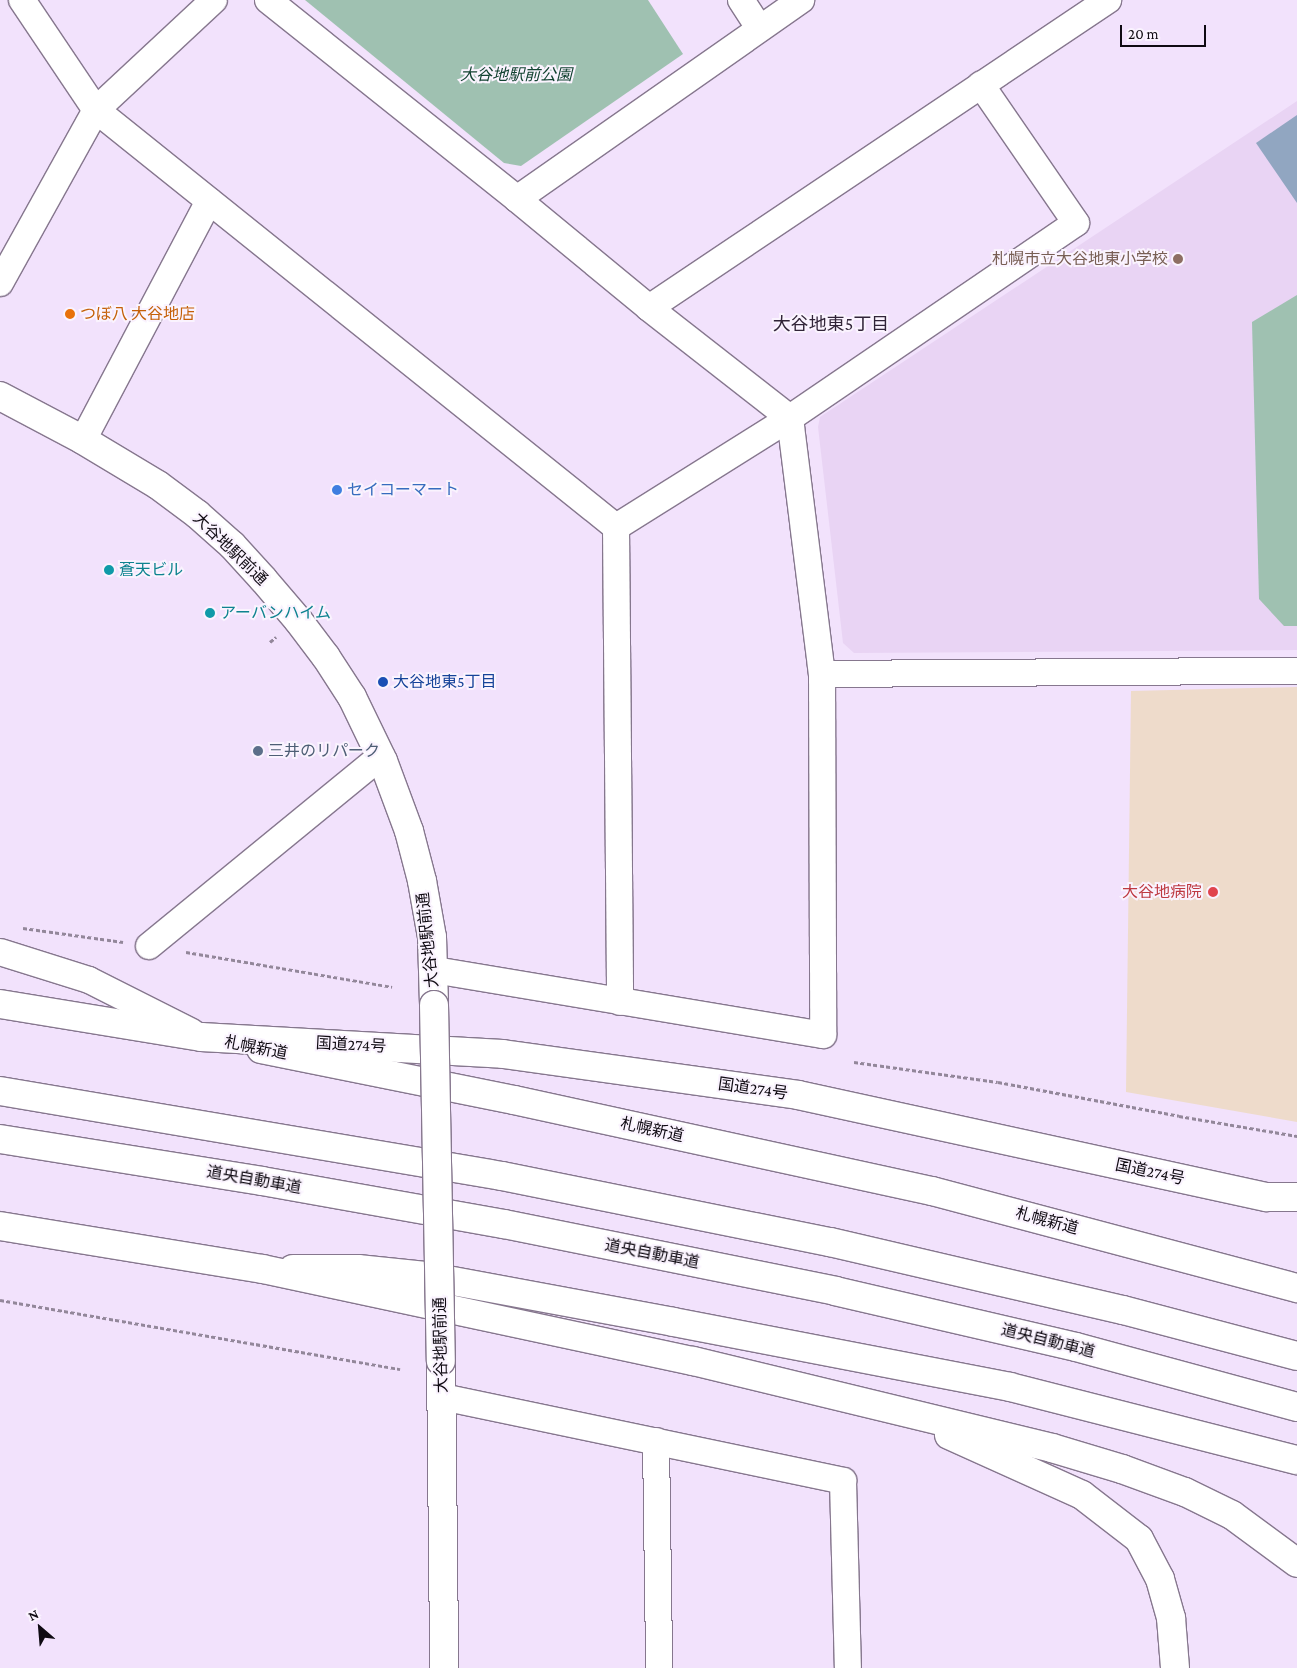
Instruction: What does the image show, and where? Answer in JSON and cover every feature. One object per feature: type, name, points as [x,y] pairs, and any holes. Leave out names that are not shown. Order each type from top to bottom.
[{"type":"main road","name":"大谷地駅前通","points":[[0,396],[83,440],[158,485],[197,514],[232,545],[298,620],[326,657],[352,697],[381,756],[409,831],[422,881],[432,937],[434,970],[442,1397],[444,1668]]},
{"type":"main road","name":"札幌新道","points":[[0,1004],[201,1037],[514,1100],[932,1191],[1297,1288]]},
{"type":"main road","name":"国道274号","points":[[201,1037],[503,1054],[798,1095],[1267,1197],[1297,1197]]},
{"type":"main road","points":[[0,1091],[502,1176],[820,1240],[1123,1310],[1297,1356]]},
{"type":"main road","name":"道央自動車道","points":[[0,1139],[262,1181],[504,1224],[835,1291],[1076,1348],[1297,1406]]},
{"type":"main road","points":[[1267,1197],[1297,1205]]},
{"type":"main road","points":[[0,1226],[263,1269],[693,1361],[1052,1448],[1122,1469],[1185,1492],[1232,1515],[1297,1563]]},
{"type":"main road","points":[[263,1269],[358,1270],[445,1280],[1010,1387],[1297,1460]]},
{"type":"main road","points":[[890,1409],[1082,1495],[1139,1539],[1160,1579],[1171,1618],[1175,1668]]},
{"type":"street","points":[[22,0],[96,110],[616,528]]},
{"type":"street","points":[[0,282],[8,246],[96,110],[214,0]]},
{"type":"street","points":[[268,0],[517,199],[649,308],[790,418],[822,674],[823,1035],[434,970]]},
{"type":"street","points":[[741,0],[759,28]]},
{"type":"street","points":[[517,199],[801,0]]},
{"type":"street","points":[[649,308],[1108,0]]},
{"type":"street","points":[[616,528],[790,418],[1076,223],[981,85]]},
{"type":"street","points":[[83,440],[209,200]]},
{"type":"street","points":[[616,528],[620,1002]]},
{"type":"street","points":[[822,674],[1297,671]]},
{"type":"street","points":[[148,946],[381,756]]},
{"type":"street","points":[[0,952],[90,980],[201,1037]]},
{"type":"street","points":[[442,1397],[843,1481],[848,1668]]},
{"type":"street","points":[[656,1441],[659,1668]]},
{"type":"path","points":[[19,927],[148,946],[392,987]]},
{"type":"path","points":[[854,1062],[998,1082],[1297,1136]]},
{"type":"path","points":[[0,1300],[400,1369]]},
{"type":"shaded area","name":"札幌市立大谷地東小学校","points":[[1297,101],[1297,650],[854,653],[843,643],[818,427],[820,417]]},
{"type":"shaded area","name":"大谷地病院","points":[[1297,687],[1297,1122],[1126,1092],[1131,691]]},
{"type":"green space","name":"大谷地駅前公園","points":[[305,0],[648,0],[683,54],[521,166],[504,163]]},
{"type":"green space","points":[[1297,295],[1297,626],[1284,626],[1259,599],[1252,322]]},
{"type":"water","points":[[1297,115],[1297,203],[1256,143]]},
{"type":"place","name":"札幌市立大谷地東小学校","points":[[1178,259]]},
{"type":"place","name":"つぼ八 大谷地店","points":[[70,314]]},
{"type":"place","name":"セイコーマート","points":[[337,490]]},
{"type":"place","name":"蒼天ビル","points":[[109,570]]},
{"type":"place","name":"アーバンハイム","points":[[210,613]]},
{"type":"place","name":"大谷地東5丁目","points":[[383,682]]},
{"type":"place","name":"三井のリパーク","points":[[258,751]]},
{"type":"place","name":"大谷地病院","points":[[1213,892]]},
{"type":"district","name":"大谷地東5丁目","points":[[831,324]]}]
